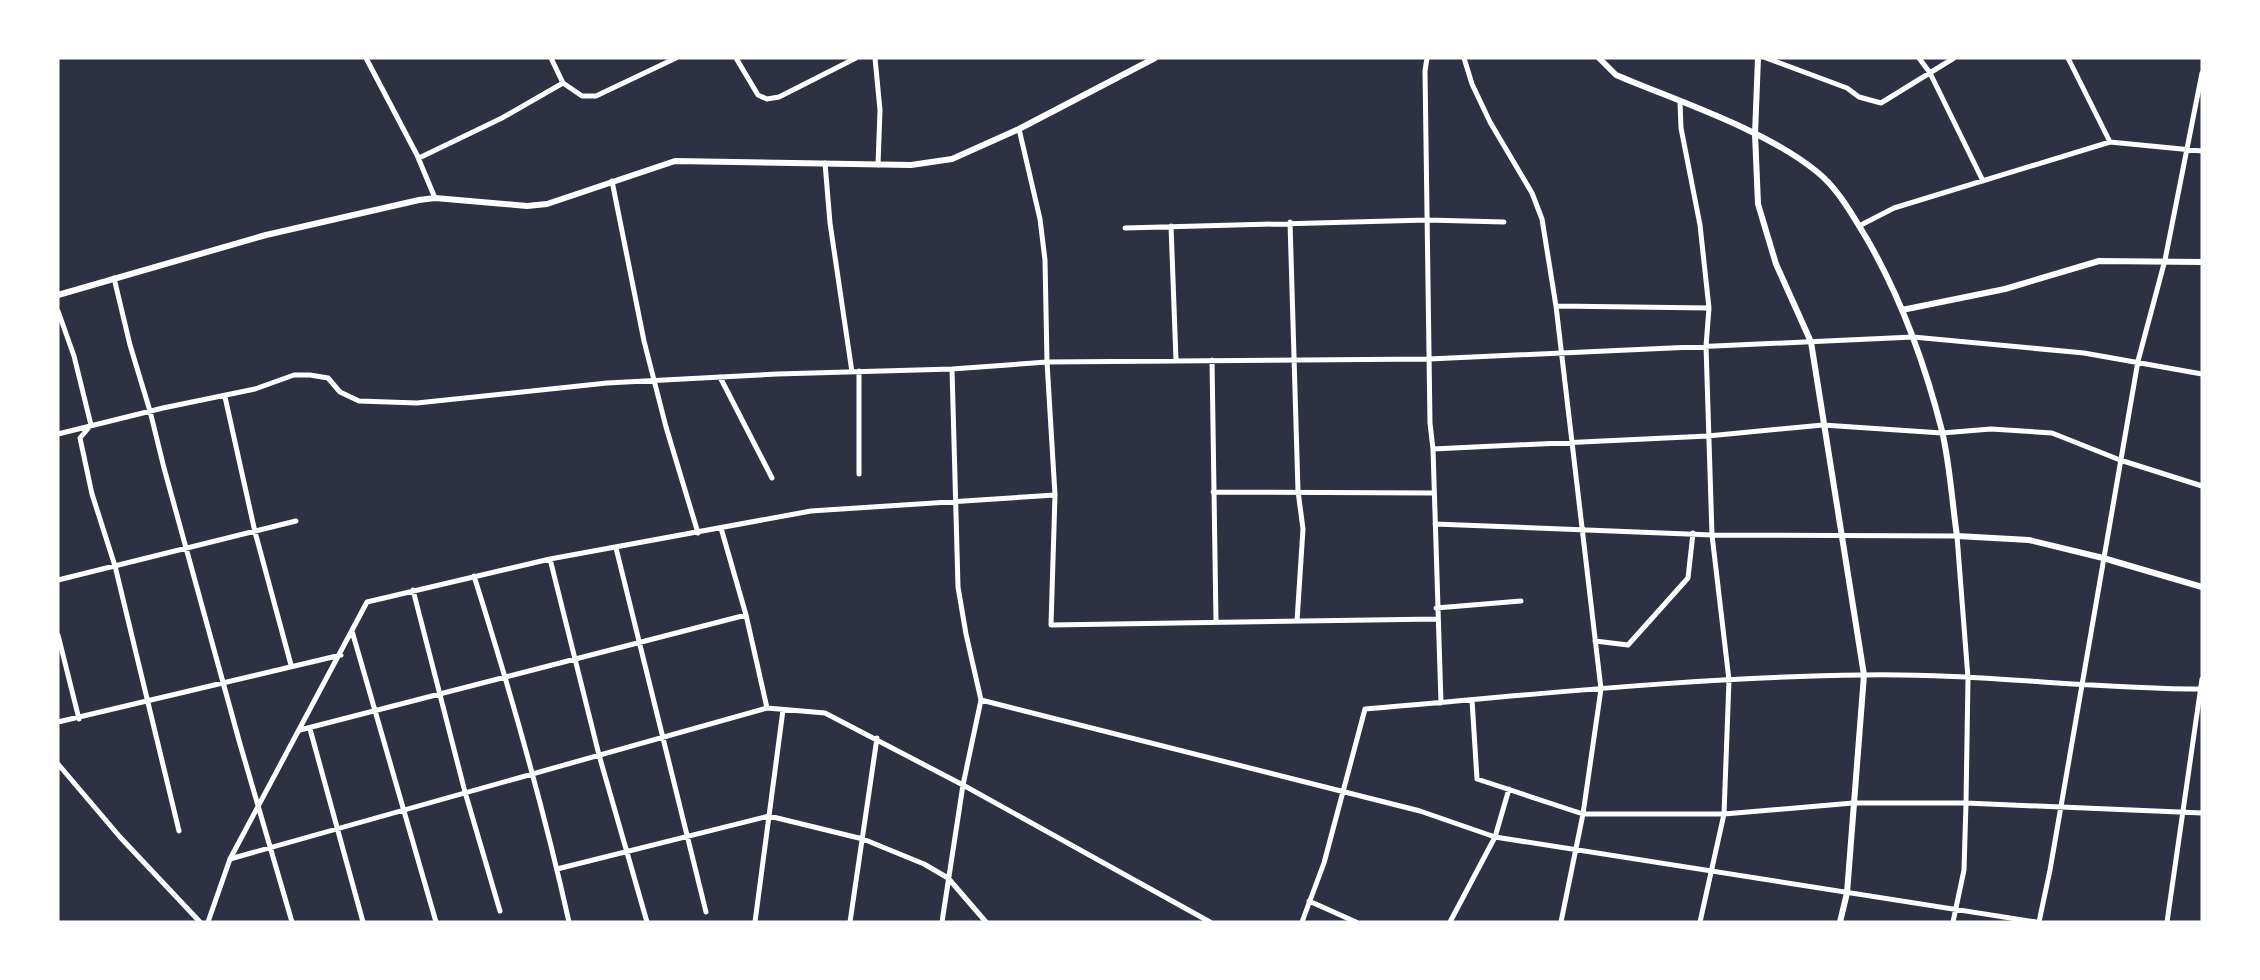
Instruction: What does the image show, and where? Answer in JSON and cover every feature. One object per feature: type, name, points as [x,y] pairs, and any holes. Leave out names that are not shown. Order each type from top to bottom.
[{"type":"street","points":[[366,58],[419,158],[435,198]]},
{"type":"street","points":[[551,58],[563,83],[582,96],[596,96],[676,58]]},
{"type":"street","points":[[737,58],[758,95],[772,99],[856,58]]},
{"type":"street","points":[[875,58],[880,110],[878,165]]},
{"type":"street","points":[[58,295],[266,235],[435,198],[496,205],[537,205],[571,197],[675,161],[932,164],[953,159],[1019,129],[1155,58]]},
{"type":"street","points":[[1427,58],[1425,71],[1430,423],[1441,703]]},
{"type":"street","points":[[1464,58],[1472,84],[1490,122],[1532,193],[1542,219],[1562,352],[1570,444],[1601,690],[1583,814],[1561,922]]},
{"type":"street","points":[[1599,58],[1616,75],[1755,134],[1818,172],[1846,205],[1859,226],[1887,274],[1902,310],[1913,337],[1942,433],[1957,536],[1968,678],[1964,870],[1953,922]]},
{"type":"street","points":[[1758,58],[1755,134],[1758,204],[1776,264],[1811,342],[1864,675],[1847,893],[1840,922]]},
{"type":"street","points":[[1766,58],[1847,88],[1858,97],[1881,103],[1954,58]]},
{"type":"street","points":[[1919,58],[1930,73],[1983,181]]},
{"type":"street","points":[[2068,58],[2110,142]]},
{"type":"street","points":[[981,700],[1420,811],[1495,837],[2037,922],[2138,361],[2165,260],[2202,73]]},
{"type":"street","points":[[419,158],[502,118],[563,83]]},
{"type":"street","points":[[1680,102],[1681,128],[1700,225],[1709,308],[1706,346],[1712,535],[1729,680],[1724,814],[1700,922]]},
{"type":"street","points":[[1019,129],[1040,219],[1047,286],[1047,362],[1055,495],[1051,625],[1437,619]]},
{"type":"street","points":[[1859,226],[1894,208],[2110,142],[2202,151]]},
{"type":"street","points":[[825,163],[830,223],[855,372],[859,474]]},
{"type":"street","points":[[612,181],[644,341],[698,533]]},
{"type":"street","points":[[1125,228],[1427,219],[1504,222]]},
{"type":"street","points":[[1290,222],[1298,491],[1303,529],[1297,621]]},
{"type":"street","points":[[1171,226],[1175,360]]},
{"type":"street","points":[[1902,310],[2005,289],[2099,261],[2202,262]]},
{"type":"street","points":[[114,278],[223,682],[292,922]]},
{"type":"street","points":[[1556,306],[1709,308]]},
{"type":"street","points":[[58,311],[74,356],[91,425]]},
{"type":"street","points":[[58,434],[150,411],[225,397],[293,375],[310,374],[328,378],[340,392],[359,401],[416,403],[607,383],[952,369],[1047,362],[1429,359],[1913,337],[2084,353],[2202,374]]},
{"type":"street","points":[[1212,360],[1216,622]]},
{"type":"street","points":[[942,922],[963,785],[981,700],[958,587],[952,369]]},
{"type":"street","points":[[720,377],[772,478]]},
{"type":"street","points":[[225,397],[255,532],[291,665]]},
{"type":"street","points":[[91,425],[80,438],[92,494],[115,566],[179,831]]},
{"type":"street","points":[[1433,449],[1708,436],[1823,425],[1942,433],[1991,429],[2052,433],[2120,460],[2202,486]]},
{"type":"street","points":[[1213,492],[1434,494]]},
{"type":"street","points":[[208,922],[230,859],[368,601],[550,559],[811,511],[1055,495]]},
{"type":"street","points":[[58,580],[296,521]]},
{"type":"street","points":[[1434,524],[1712,535],[1957,536],[2029,540],[2202,587]]},
{"type":"street","points":[[722,528],[747,615],[767,708]]},
{"type":"street","points":[[1595,641],[1628,645],[1688,578],[1693,533]]},
{"type":"street","points":[[616,548],[706,912]]},
{"type":"street","points":[[550,559],[599,755],[647,922]]},
{"type":"street","points":[[474,576],[506,678],[569,922]]},
{"type":"street","points":[[413,590],[439,695],[500,911]]},
{"type":"street","points":[[1436,608],[1521,601]]},
{"type":"street","points":[[300,730],[747,615]]},
{"type":"street","points":[[352,631],[436,922]]},
{"type":"street","points":[[58,635],[79,719]]},
{"type":"street","points":[[58,722],[341,655]]},
{"type":"street","points":[[1302,922],[1324,863],[1365,709],[1729,680],[1864,675],[2202,689]]},
{"type":"street","points":[[2167,922],[2202,679]]},
{"type":"street","points":[[1472,700],[1477,779],[1583,814],[1724,814],[1853,803],[1966,803],[2202,813]]},
{"type":"street","points":[[230,859],[270,850],[767,708],[825,713],[877,738],[1210,922]]},
{"type":"street","points":[[755,922],[783,710]]},
{"type":"street","points":[[310,729],[363,922]]},
{"type":"street","points":[[850,922],[877,738]]},
{"type":"street","points":[[58,764],[120,837],[200,922]]},
{"type":"street","points":[[1450,922],[1495,837],[1509,789]]},
{"type":"street","points":[[557,869],[769,816],[863,839],[924,864],[948,878],[986,922]]},
{"type":"street","points":[[1309,901],[1356,922]]}]
